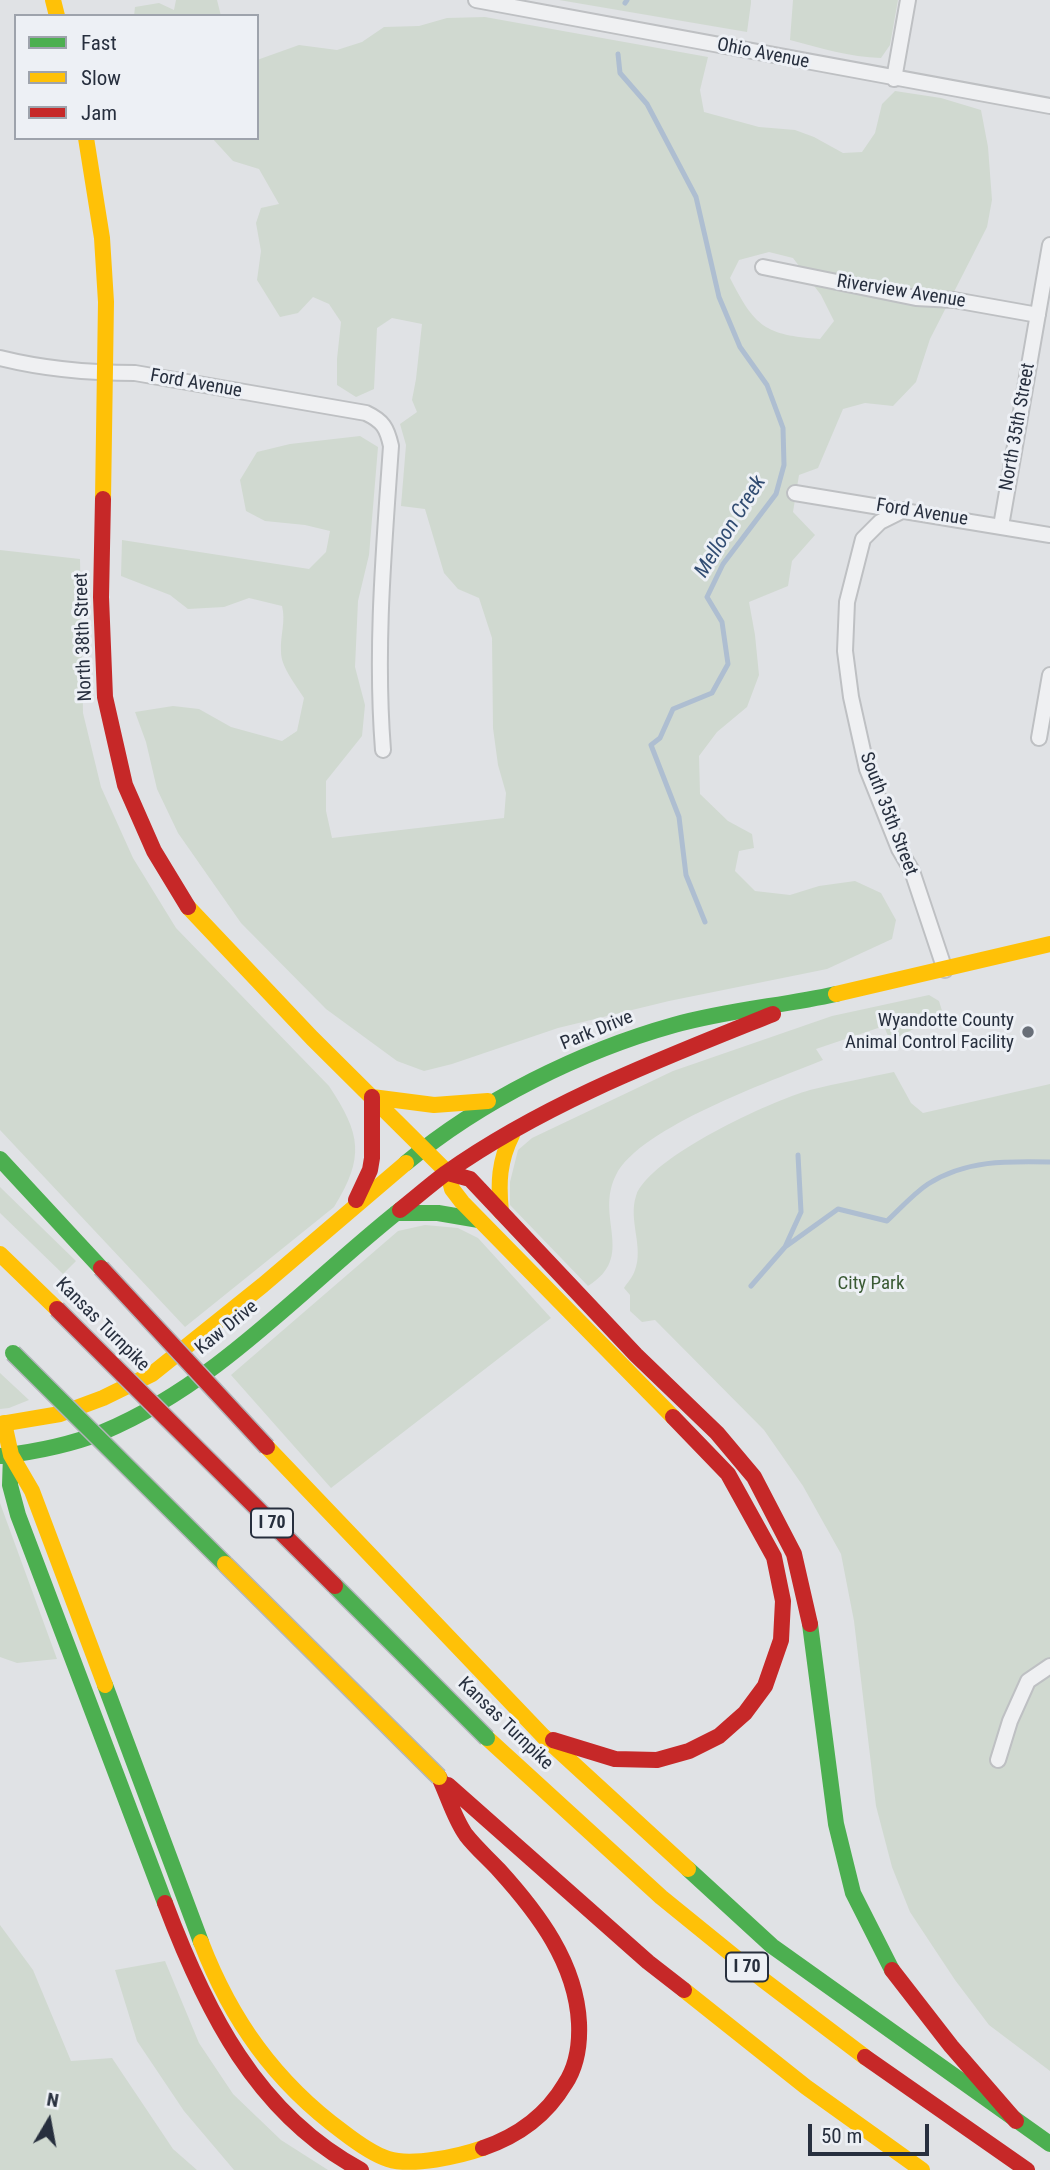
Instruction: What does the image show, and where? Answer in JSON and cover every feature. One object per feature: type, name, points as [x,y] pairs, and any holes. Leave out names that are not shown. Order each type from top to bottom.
[{"type":"main road","name":"North 38th Street","points":[[86,140],[102,238],[106,302],[101,597],[105,696],[125,785],[154,852],[187,906],[312,1038],[447,1172]]},
{"type":"main road","name":"Park Drive","points":[[424,1148],[494,1100],[622,1042],[716,1015],[804,1001],[945,971],[1050,944]]},
{"type":"main road","name":"Park Drive","points":[[447,1172],[563,1106],[682,1050],[804,1001]]},
{"type":"main road","points":[[352,1208],[370,1170],[372,1097],[434,1105],[494,1100]]},
{"type":"main road","points":[[501,1212],[498,1173],[502,1156],[512,1135]]},
{"type":"main road","name":"Kaw Drive","points":[[2,1423],[60,1414],[103,1398],[152,1374],[263,1285],[424,1148]]},
{"type":"main road","points":[[0,1159],[267,1447],[543,1736],[772,1945],[1050,2144]]},
{"type":"main road","points":[[447,1172],[470,1179],[636,1354],[716,1433],[754,1477],[793,1554],[810,1620],[836,1824],[853,1893],[888,1965],[951,2046],[1016,2121]]},
{"type":"main road","points":[[447,1172],[452,1189],[479,1220],[728,1474],[774,1557],[783,1601],[781,1640],[765,1686],[746,1713],[719,1736],[689,1751],[657,1760],[615,1759],[543,1736]]},
{"type":"main road","name":"Kaw Drive","points":[[6,1455],[52,1448],[93,1435],[130,1420],[169,1398],[223,1360],[364,1238],[447,1172]]},
{"type":"main road","points":[[396,1213],[419,1210],[479,1220]]},
{"type":"main road","name":"Kansas Turnpike","points":[[0,1254],[487,1738],[613,1854],[748,1967],[970,2134],[1027,2170]]},
{"type":"main road","points":[[0,1340],[439,1777],[648,1962],[806,2087],[922,2170]]},
{"type":"main road","points":[[2,1423],[9,1484],[18,1515],[182,1948],[209,2008],[236,2053],[294,2123],[325,2149],[361,2170]]},
{"type":"main road","points":[[6,1455],[28,1480],[216,1981],[253,2042],[286,2082],[363,2146],[391,2161],[446,2169],[488,2161],[512,2150],[530,2137],[545,2121],[570,2083],[578,2058],[578,2006],[561,1954],[524,1897],[463,1830],[439,1777]]},
{"type":"street","name":"Ohio Avenue","points":[[476,0],[1050,106]]},
{"type":"street","points":[[894,79],[908,0]]},
{"type":"street","name":"North 35th Street","points":[[1000,526],[1050,245]]},
{"type":"street","name":"Riverview Avenue","points":[[764,267],[916,298],[954,300],[1038,315]]},
{"type":"street","name":"Ford Avenue","points":[[0,358],[27,365],[105,373],[135,373],[366,413],[379,418],[386,427],[391,446],[379,625],[379,704],[383,750]]},
{"type":"street","name":"Ford Avenue","points":[[795,493],[1050,535]]},
{"type":"street","name":"South 35th Street","points":[[904,510],[880,522],[863,538],[847,603],[845,651],[851,697],[867,769],[899,849],[912,871],[945,971]]},
{"type":"street","points":[[1039,738],[1050,675]]},
{"type":"street","points":[[998,1760],[1010,1721],[1028,1681],[1050,1666]]},
{"type":"green space","points":[[176,0],[217,0],[220,14],[134,14],[135,7],[159,3],[174,10]]},
{"type":"green space","points":[[559,0],[751,0],[751,3],[747,32]]},
{"type":"green space","points":[[793,0],[898,0],[890,45],[881,58],[846,54],[790,40]]},
{"type":"green space","points":[[485,17],[708,57],[700,90],[704,112],[759,127],[795,130],[843,153],[862,152],[875,133],[882,104],[895,91],[941,98],[981,110],[988,147],[992,200],[987,227],[930,339],[916,382],[893,406],[865,403],[843,409],[818,468],[799,475],[793,512],[815,535],[792,561],[788,586],[749,602],[759,675],[747,707],[717,732],[699,756],[700,794],[728,821],[752,834],[754,848],[739,851],[735,871],[755,891],[790,895],[819,886],[855,881],[881,893],[896,920],[892,939],[827,969],[669,1001],[558,1028],[424,1071],[397,1061],[326,1009],[241,923],[178,833],[157,789],[146,742],[135,712],[173,706],[199,709],[231,727],[282,741],[297,731],[304,698],[283,664],[282,606],[249,598],[224,607],[188,609],[170,595],[121,576],[122,540],[309,569],[326,552],[330,531],[305,525],[265,521],[246,511],[240,480],[257,452],[290,444],[360,436],[378,447],[369,555],[358,601],[355,667],[365,705],[362,736],[326,781],[326,811],[332,838],[504,818],[506,793],[498,765],[493,728],[492,638],[479,598],[458,589],[444,573],[425,509],[401,506],[406,445],[400,424],[417,412],[412,400],[422,324],[392,318],[377,328],[374,389],[356,397],[337,385],[341,322],[329,304],[313,297],[298,313],[280,317],[257,280],[261,251],[256,223],[261,208],[279,204],[259,169],[233,161],[214,140],[259,140],[259,59],[299,45],[337,50],[362,42],[384,27],[419,26],[447,18]],"holes":[[[769,252],[793,258],[821,295],[834,321],[820,339],[786,335],[774,331],[755,318],[730,278],[739,260]]]},
{"type":"green space","points":[[0,550],[80,559],[83,713],[101,787],[133,858],[176,928],[329,1086],[353,1132],[355,1146],[351,1174],[334,1207],[185,1327],[0,1130]]},
{"type":"green space","points":[[929,995],[939,1001],[943,1014],[890,1041],[884,1026],[816,1049],[823,1060],[709,1107],[651,1140],[630,1157],[616,1175],[610,1191],[613,1249],[610,1262],[602,1274],[588,1286],[510,1205],[510,1182],[518,1150],[532,1138],[673,1071],[832,1016]]},
{"type":"green space","name":"City Park","points":[[894,1072],[911,1103],[923,1113],[1050,1084],[1050,2071],[989,2025],[910,1912],[892,1867],[876,1806],[854,1621],[841,1554],[803,1486],[764,1430],[655,1320],[642,1322],[630,1311],[630,1295],[624,1288],[633,1275],[637,1261],[634,1214],[636,1196],[646,1181],[663,1165],[713,1132],[792,1096],[820,1087]]},
{"type":"green space","points":[[0,1187],[76,1261],[63,1274],[0,1213]]},
{"type":"green space","points":[[425,1225],[458,1228],[478,1238],[551,1318],[331,1488],[231,1375],[398,1231]]},
{"type":"green space","points":[[0,1373],[29,1400],[0,1409]]},
{"type":"green space","points":[[0,1503],[57,1659],[17,1663],[0,1657]]},
{"type":"green space","points":[[0,1925],[33,1970],[71,2061],[112,2058],[173,2149],[197,2170],[0,2170]]},
{"type":"green space","points":[[165,1961],[199,2043],[233,2094],[281,2140],[328,2170],[234,2170],[184,2111],[137,2041],[115,1970]]},
{"type":"waterway","name":"Melloon Creek","points":[[618,54],[620,73],[647,104],[696,197],[719,297],[740,347],[767,385],[783,428],[784,465],[776,494],[723,564],[707,597],[722,622],[728,664],[712,693],[673,709],[660,738],[651,745],[679,817],[686,875],[705,922]]},
{"type":"waterway","name":"Melloon Creek","points":[[751,1286],[785,1247],[801,1212],[798,1155]]},
{"type":"waterway","points":[[785,1247],[838,1209],[887,1221],[922,1188],[957,1170],[1003,1162],[1050,1162]]},
{"type":"traffic: fast","points":[[406,1163],[435,1140],[499,1099],[533,1080],[603,1049],[694,1020],[836,994]]},
{"type":"traffic: fast","points":[[0,1159],[101,1268]]},
{"type":"traffic: fast","points":[[0,1456],[78,1441],[145,1412],[222,1361],[400,1210]]},
{"type":"traffic: fast","points":[[396,1213],[438,1213],[479,1220]]},
{"type":"traffic: fast","points":[[13,1353],[225,1564]]},
{"type":"traffic: fast","points":[[11,1455],[10,1485],[18,1515],[165,1903]]},
{"type":"traffic: fast","points":[[335,1586],[487,1738]]},
{"type":"traffic: fast","points":[[810,1624],[836,1824],[853,1893],[892,1970]]},
{"type":"traffic: fast","points":[[105,1685],[201,1942]]},
{"type":"traffic: fast","points":[[688,1869],[772,1946],[1050,2144]]},
{"type":"traffic: slow","points":[[53,0],[56,14]]},
{"type":"traffic: slow","points":[[86,140],[102,238],[106,302],[103,499]]},
{"type":"traffic: slow","points":[[188,907],[312,1038],[448,1173]]},
{"type":"traffic: slow","points":[[836,994],[1050,944]]},
{"type":"traffic: slow","points":[[372,1097],[434,1105],[488,1101]]},
{"type":"traffic: slow","points":[[501,1212],[500,1172],[512,1135]]},
{"type":"traffic: slow","points":[[0,1424],[60,1414],[103,1398],[152,1374],[263,1285],[406,1163]]},
{"type":"traffic: slow","points":[[448,1173],[452,1189],[462,1202],[673,1417]]},
{"type":"traffic: slow","points":[[0,1254],[57,1309]]},
{"type":"traffic: slow","points":[[4,1423],[11,1455],[32,1491],[105,1685]]},
{"type":"traffic: slow","points":[[267,1447],[543,1736],[688,1869]]},
{"type":"traffic: slow","points":[[225,1564],[439,1777]]},
{"type":"traffic: slow","points":[[487,1738],[661,1897],[762,1979],[865,2057]]},
{"type":"traffic: slow","points":[[201,1942],[226,1998],[258,2048],[296,2092],[353,2140],[388,2159],[410,2162],[483,2148]]},
{"type":"traffic: slow","points":[[684,1990],[806,2087],[922,2170]]},
{"type":"traffic: jam","points":[[103,499],[101,597],[105,697],[125,785],[154,851],[188,907]]},
{"type":"traffic: jam","points":[[400,1210],[446,1173],[523,1125],[605,1084],[773,1014]]},
{"type":"traffic: jam","points":[[356,1200],[370,1170],[372,1158],[372,1097]]},
{"type":"traffic: jam","points":[[448,1173],[470,1179],[636,1355],[717,1433],[754,1477],[794,1554],[810,1624]]},
{"type":"traffic: jam","points":[[101,1268],[267,1447]]},
{"type":"traffic: jam","points":[[57,1309],[335,1586]]},
{"type":"traffic: jam","points":[[553,1740],[615,1759],[657,1760],[689,1751],[719,1736],[745,1713],[765,1686],[781,1640],[783,1601],[774,1557],[728,1474],[673,1417]]},
{"type":"traffic: jam","points":[[439,1777],[466,1835],[514,1886],[552,1940],[571,1980],[579,2023],[575,2063],[569,2077],[549,2106],[530,2124],[483,2148]]},
{"type":"traffic: jam","points":[[448,1785],[648,1962],[684,1990]]},
{"type":"traffic: jam","points":[[165,1903],[198,1982],[217,2019],[263,2089],[292,2120],[324,2147],[361,2170]]},
{"type":"traffic: jam","points":[[892,1970],[951,2046],[1016,2121]]},
{"type":"traffic: jam","points":[[865,2057],[1027,2170]]},
{"type":"place","name":"Wyandotte County Animal Control Facility","points":[[1028,1032]]}]
